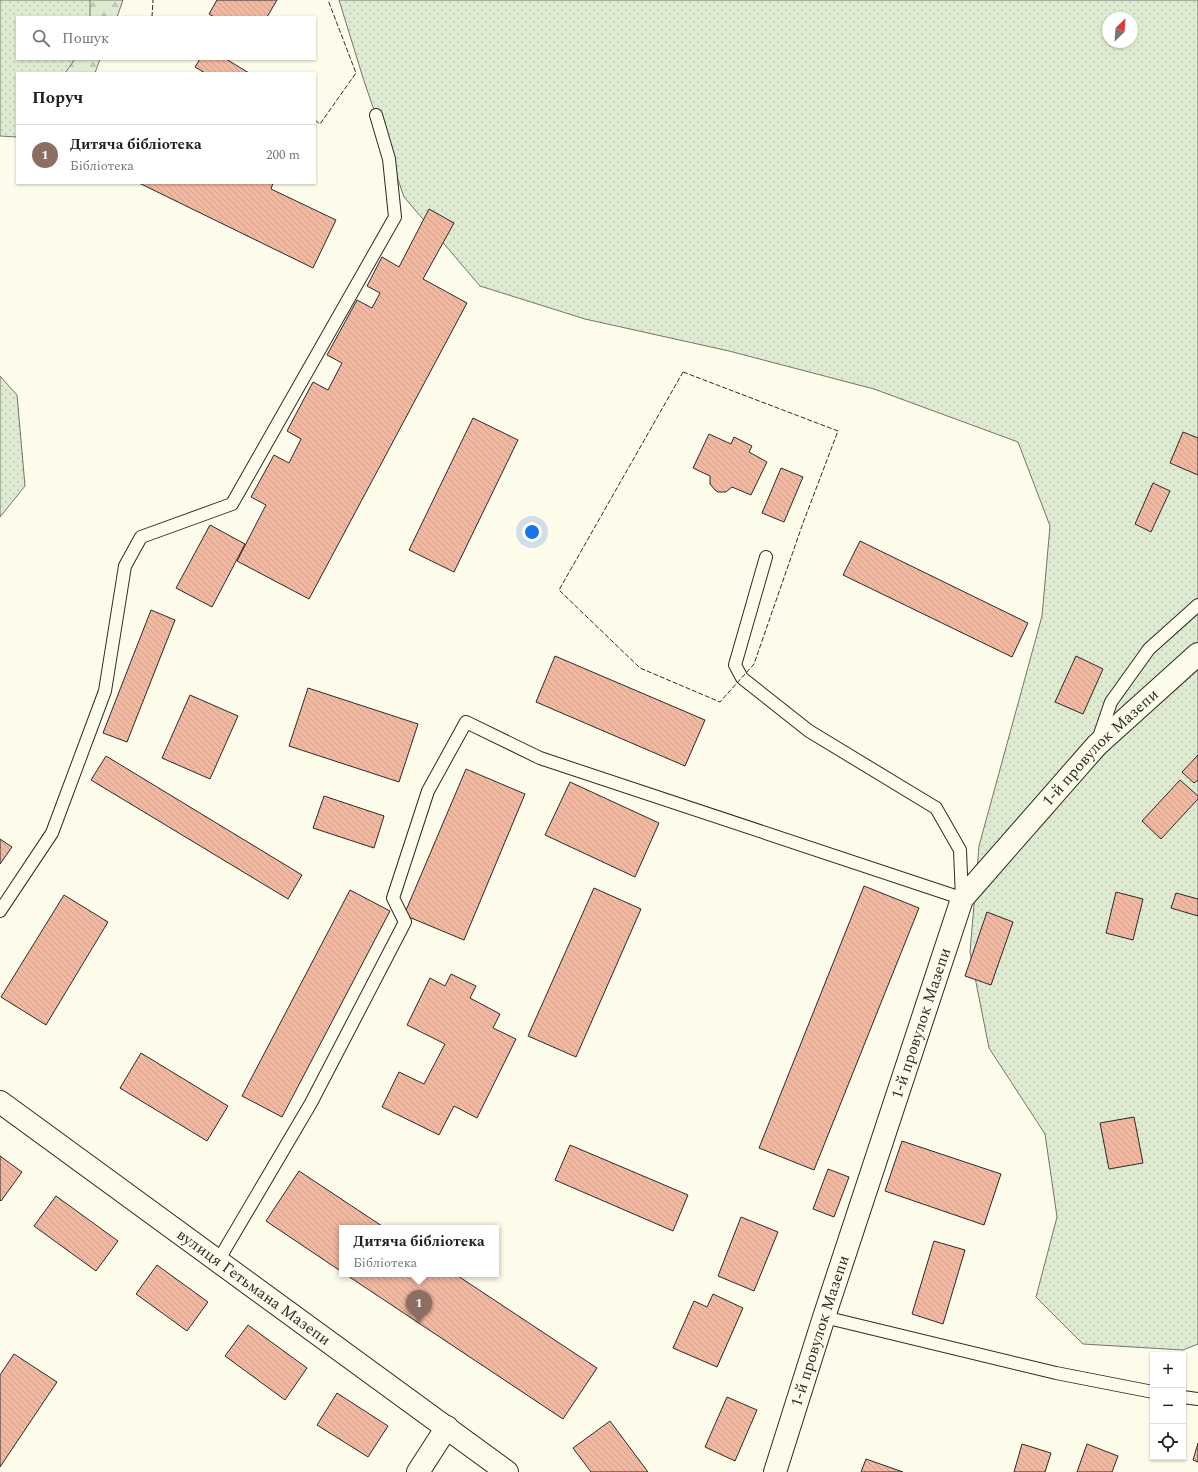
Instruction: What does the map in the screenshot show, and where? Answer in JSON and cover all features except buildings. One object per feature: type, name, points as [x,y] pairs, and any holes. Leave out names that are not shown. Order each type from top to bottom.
[{"type":"street","name":"1-й провулок Мазепи","points":[[775,1472],[824,1317],[965,900],[1097,745],[1198,654]]},
{"type":"street","name":"вулиця Гетьмана Мазепи","points":[[0,1102],[507,1472]]},
{"type":"street","points":[[418,1472],[447,1427]]},
{"type":"lane","points":[[0,911],[52,833],[104,691],[125,566],[141,537],[232,504],[394,217],[389,159],[376,115]]},
{"type":"lane","points":[[218,1261],[311,1103],[405,922],[393,898],[428,791],[466,722],[540,758],[965,900],[960,850],[936,808],[809,731],[742,678],[735,665],[766,556]]},
{"type":"lane","points":[[1097,745],[1111,702],[1149,649],[1198,605]]},
{"type":"lane","points":[[824,1317],[1056,1373],[1150,1391]]},
{"type":"lane","points":[[1186,1397],[1198,1399]]},
{"type":"green space","points":[[0,0],[123,0],[117,16],[16,16],[16,60],[100,60],[95,72],[17,72]]},
{"type":"green space","points":[[0,0],[90,0],[90,16],[16,16],[16,60],[74,60],[66,72],[16,72],[16,137],[0,136]]},
{"type":"green space","points":[[339,0],[1198,0],[1198,1344],[1183,1350],[1083,1344],[1036,1297],[1057,1217],[1045,1134],[989,1048],[970,952],[979,846],[1042,616],[1050,526],[1018,442],[874,389],[729,351],[585,319],[480,286],[404,197],[364,81]]},
{"type":"green space","points":[[0,376],[17,395],[25,486],[0,517]]},
{"type":"fence","points":[[152,16],[153,0]]},
{"type":"fence","points":[[316,121],[320,124],[356,73],[328,0]]},
{"type":"fence","points":[[683,372],[838,431],[803,523],[754,664],[720,702],[640,668],[559,590],[683,372]]},
{"type":"place","name":"Дитяча бібліотека","points":[[419,1323]]}]
